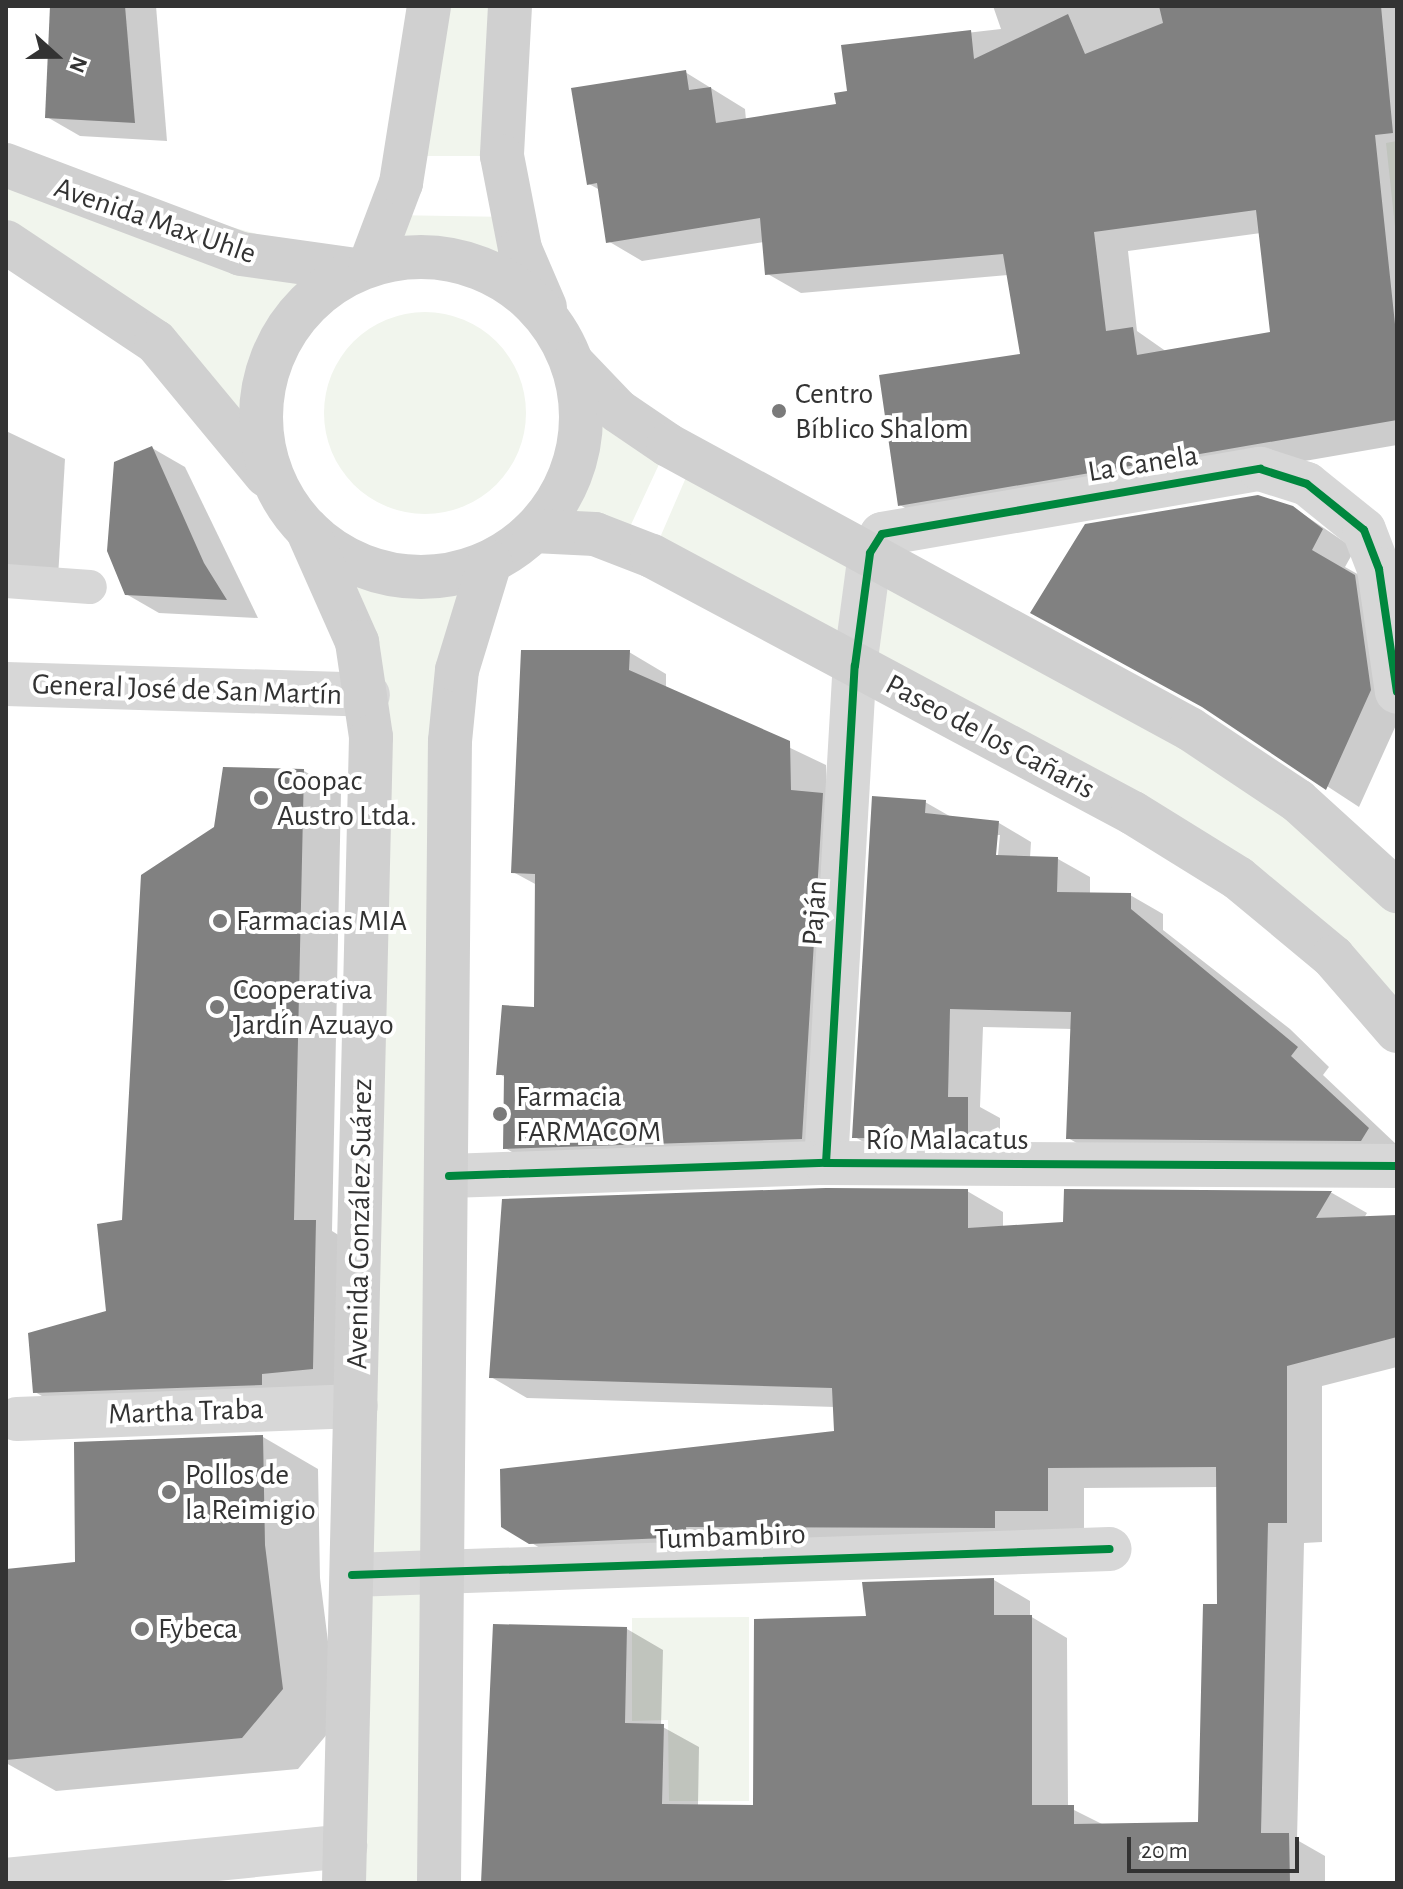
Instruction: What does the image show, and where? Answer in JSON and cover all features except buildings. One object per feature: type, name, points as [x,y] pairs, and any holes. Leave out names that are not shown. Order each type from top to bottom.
[{"type":"main road","points":[[363,267],[401,183],[429,6]]},
{"type":"main road","points":[[6,242],[156,342],[236,432],[298,520],[359,566],[400,576],[440,577],[490,562],[534,531],[576,461],[581,414],[564,346],[520,249],[506,187],[500,120],[510,6]]},
{"type":"main road","name":"Avenida Max Uhle","points":[[6,165],[241,254],[363,267]]},
{"type":"main road","points":[[298,520],[263,445],[266,375],[285,332],[321,292],[363,267],[403,257],[465,262],[502,277],[618,411],[668,445],[1190,729],[1298,801],[1397,891]]},
{"type":"main road","name":"Avenida González Suárez","points":[[298,520],[357,642],[368,695],[345,1864]]},
{"type":"main road","name":"Paseo de los Cañaris","points":[[534,531],[595,534],[652,556],[1133,813],[1238,878],[1333,957],[1397,1031]]},
{"type":"main road","points":[[439,1883],[449,1176],[450,741],[457,670],[490,562]]},
{"type":"street","name":"La Canela","points":[[870,553],[882,534],[910,527],[1260,469],[1307,484],[1364,530],[1379,569],[1397,692]]},
{"type":"street","points":[[855,666],[870,553]]},
{"type":"street","name":"Paján","points":[[826,1163],[855,666]]},
{"type":"street","name":"General José de San Martín","points":[[6,684],[368,695]]},
{"type":"street","name":"Río Malacatus","points":[[449,1176],[826,1163],[1397,1166]]},
{"type":"street","name":"Martha Traba","points":[[17,1419],[356,1406]]},
{"type":"street","name":"Tumbambiro","points":[[352,1575],[1110,1549]]},
{"type":"street","points":[[6,1880],[345,1864]]},
{"type":"lane","points":[[6,581],[90,587]]},
{"type":"shaded area","points":[[429,6],[510,6],[502,156],[407,156]]},
{"type":"shaded area","points":[[1397,141],[1397,245],[1386,143]]},
{"type":"shaded area","points":[[6,165],[370,265],[321,292],[285,332],[260,412],[273,478],[290,510],[236,432],[6,242]]},
{"type":"shaded area","points":[[390,215],[511,217],[554,327],[502,277],[441,257],[370,265]]},
{"type":"shaded area","points":[[425,312],[464,319],[497,341],[519,374],[526,413],[519,452],[497,485],[464,507],[425,514],[386,507],[353,485],[331,452],[324,413],[331,374],[353,341],[386,319]]},
{"type":"shaded area","points":[[573,364],[668,445],[622,544],[534,531],[576,461],[581,414]]},
{"type":"shaded area","points":[[694,459],[999,622],[1397,891],[1397,1031],[1238,878],[652,556]]},
{"type":"shaded area","points":[[321,544],[359,566],[400,576],[465,571],[472,614],[439,1883],[344,1883],[371,737]]},
{"type":"shaded area","points":[[749,1617],[749,1801],[669,1801],[668,1720],[632,1721],[632,1618]]},
{"type":"cycle path","points":[[826,1163],[855,666],[870,553],[882,534],[1260,469],[1307,484],[1364,530],[1379,569],[1397,692]]},
{"type":"cycle path","points":[[449,1176],[826,1163],[1397,1166]]},
{"type":"cycle path","points":[[352,1575],[1110,1549]]},
{"type":"place","name":"Centro Bíblico Shalom","points":[[779,411]]},
{"type":"place","name":"Coopac Austro Ltda.","points":[[261,798]]},
{"type":"place","name":"Farmacias MIA","points":[[220,921]]},
{"type":"place","name":"Cooperativa Jardín Azuayo","points":[[217,1007]]},
{"type":"place","name":"Farmacia FARMACOM","points":[[500,1114]]},
{"type":"place","name":"Pollos de la Reimigio","points":[[169,1492]]},
{"type":"place","name":"Fybeca","points":[[142,1629]]}]
